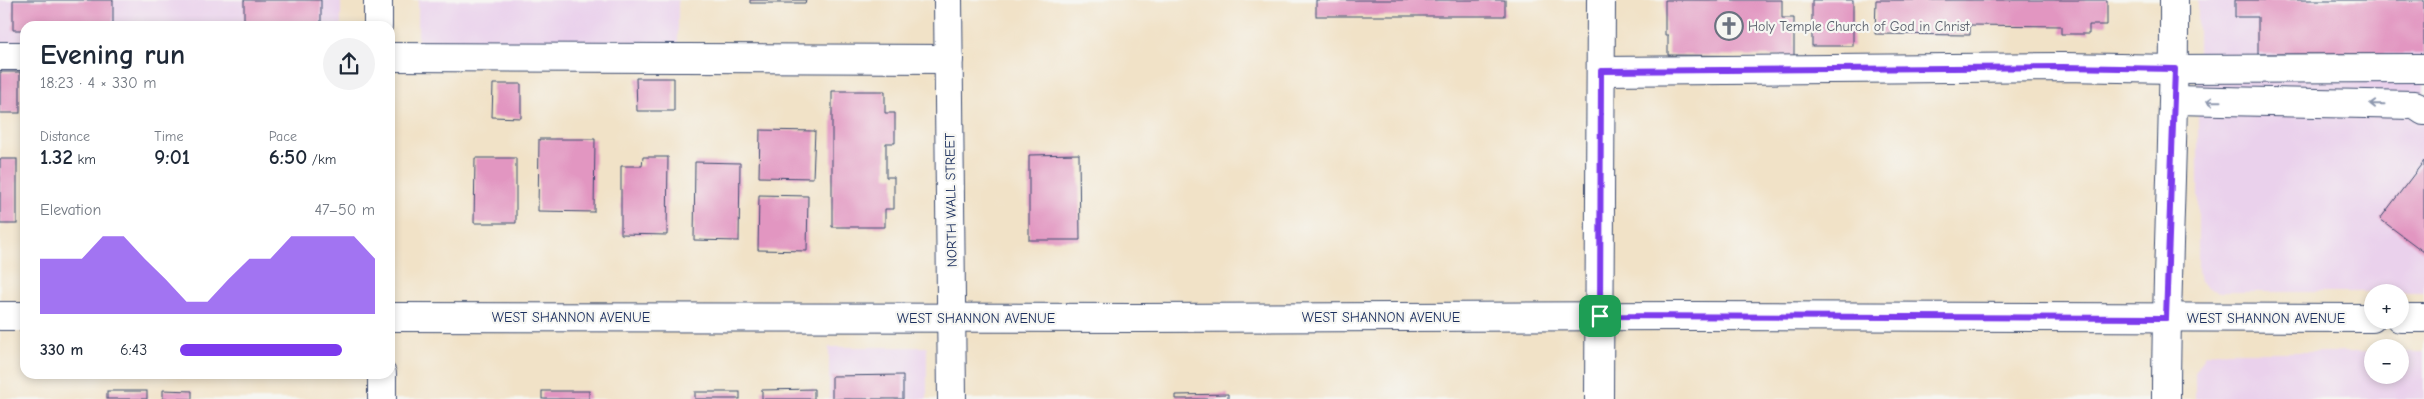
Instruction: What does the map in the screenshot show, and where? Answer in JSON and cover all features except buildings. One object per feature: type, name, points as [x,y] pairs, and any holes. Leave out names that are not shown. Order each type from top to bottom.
[{"type":"street","points":[[378,0],[378,21]]},
{"type":"street","name":"NORTH WALL STREET","points":[[948,0],[953,318],[952,399]]},
{"type":"street","points":[[1599,399],[1601,0]]},
{"type":"street","points":[[2166,399],[2166,318],[2175,69],[2174,0]]},
{"type":"street","points":[[0,56],[20,56]]},
{"type":"street","points":[[395,57],[949,59]]},
{"type":"street","points":[[1601,71],[2063,67],[2175,69],[2424,68]]},
{"type":"street","points":[[2174,100],[2414,105],[2424,110]]},
{"type":"street","points":[[0,316],[20,316]]},
{"type":"street","name":"WEST SHANNON AVENUE","points":[[395,317],[1600,316],[2364,318]]},
{"type":"street","points":[[2409,318],[2424,318]]},
{"type":"street","points":[[382,379],[382,399]]},
{"type":"shaded area","points":[[0,0],[341,0],[341,21],[20,21],[20,70],[0,70]]},
{"type":"shaded area","points":[[418,0],[678,0],[678,49],[418,45]]},
{"type":"shaded area","points":[[2198,0],[2424,0],[2424,292],[2409,292],[2409,284],[2364,284],[2364,292],[2221,292],[2209,289],[2200,282],[2198,270]]},
{"type":"shaded area","points":[[829,347],[927,347],[927,399],[829,399]]},
{"type":"shaded area","points":[[2216,352],[2364,352],[2364,384],[2409,384],[2409,352],[2424,352],[2424,399],[2195,399],[2195,371],[2205,355]]},
{"type":"place","name":"Holy Temple Church of God in Christ","points":[[1729,26]]},
{"type":"route","points":[[2063,67],[2175,69],[2166,318],[1600,316],[1601,71],[2063,67]]}]
